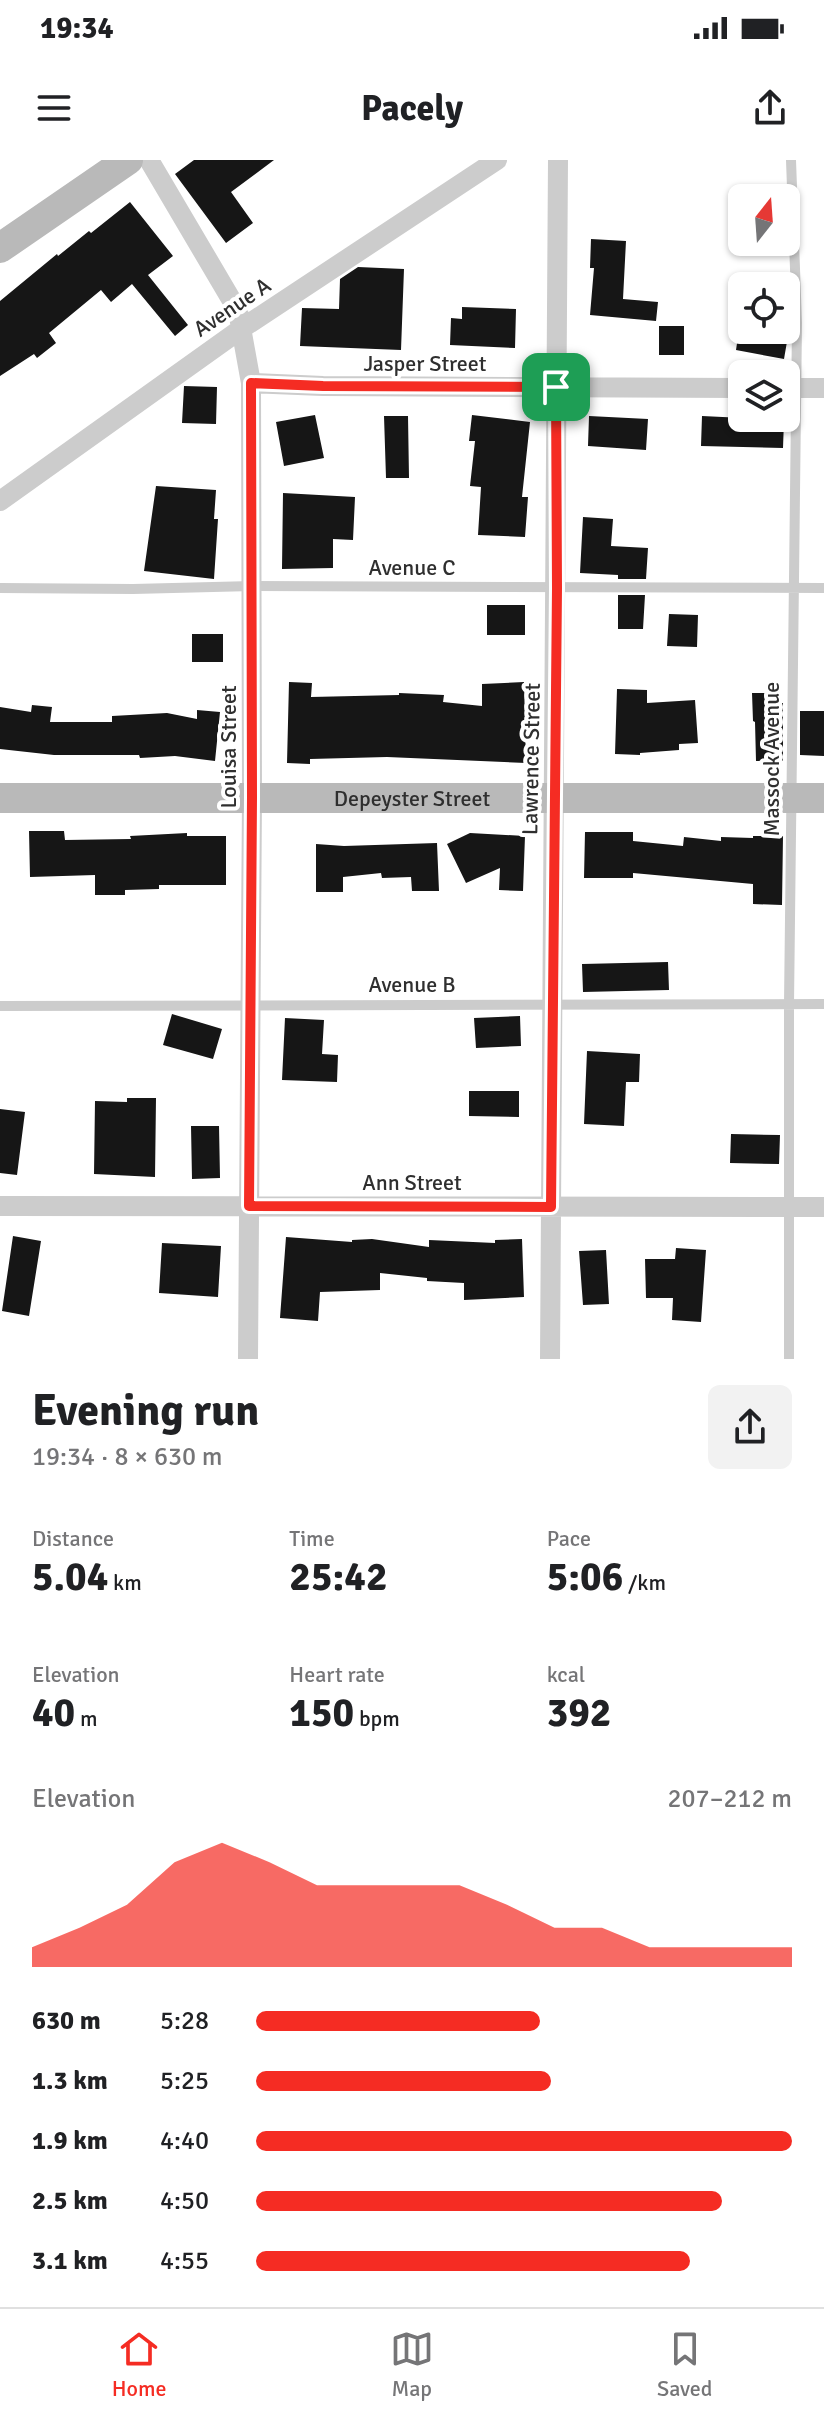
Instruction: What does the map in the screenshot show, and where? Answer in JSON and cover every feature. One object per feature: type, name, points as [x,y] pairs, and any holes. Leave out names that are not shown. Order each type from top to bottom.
[{"type":"street","points":[[0,248],[128,160]]},
{"type":"street","name":"Louisa Street","points":[[149,160],[238,311],[251,383],[253,586],[248,1359]]},
{"type":"street","name":"Avenue A","points":[[0,501],[241,329],[497,160]]},
{"type":"street","name":"Lawrence Street","points":[[550,1359],[558,160]]},
{"type":"street","name":"Jasper Street","points":[[251,383],[728,388]]},
{"type":"street","points":[[800,388],[824,388]]},
{"type":"street","name":"Depeyster Street","points":[[0,798],[824,798]]},
{"type":"street","name":"Ann Street","points":[[0,1206],[824,1207]]},
{"type":"lane","name":"Massock Avenue","points":[[791,160],[791,360]]},
{"type":"lane","name":"Massock Avenue","points":[[789,1359],[791,432]]},
{"type":"lane","name":"Avenue C","points":[[0,588],[824,588]]},
{"type":"lane","name":"Avenue B","points":[[0,1006],[824,1004]]},
{"type":"building","points":[[194,160],[274,160],[231,192],[253,223],[226,243],[175,174]]},
{"type":"building","points":[[130,202],[173,256],[148,275],[188,325],[175,336],[132,284],[111,302],[101,290],[49,333],[56,343],[37,358],[34,354],[0,376],[0,301],[57,254],[89,231],[91,233]]},
{"type":"building","points":[[591,239],[626,241],[623,299],[658,302],[656,321],[590,315],[594,268],[590,268]]},
{"type":"building","points":[[358,267],[404,269],[401,350],[300,346],[302,308],[339,309],[340,279]]},
{"type":"building","points":[[462,307],[516,309],[515,348],[450,345],[451,318],[462,319]]},
{"type":"building","points":[[659,326],[684,326],[684,355],[659,355]]},
{"type":"building","points":[[737,344],[787,344],[784,359],[736,350]]},
{"type":"building","points":[[184,386],[217,387],[216,424],[182,423]]},
{"type":"building","points":[[315,415],[324,458],[284,466],[276,422]]},
{"type":"building","points":[[472,415],[530,422],[522,497],[528,497],[525,537],[478,535],[481,487],[470,486],[475,441],[469,441]]},
{"type":"building","points":[[384,416],[408,416],[409,478],[386,478]]},
{"type":"building","points":[[589,416],[648,419],[646,450],[588,446]]},
{"type":"building","points":[[702,416],[728,417],[728,432],[784,432],[783,448],[701,446]]},
{"type":"building","points":[[156,486],[216,490],[214,519],[218,519],[214,579],[144,571]]},
{"type":"building","points":[[283,493],[355,497],[353,540],[333,539],[333,568],[282,569]]},
{"type":"building","points":[[583,517],[613,519],[611,546],[648,548],[646,579],[618,579],[618,575],[580,573]]},
{"type":"building","points":[[618,595],[645,595],[643,629],[618,629]]},
{"type":"building","points":[[487,605],[525,605],[525,635],[487,635]]},
{"type":"building","points":[[669,614],[698,615],[697,647],[667,646]]},
{"type":"building","points":[[192,634],[223,634],[223,662],[192,662]]},
{"type":"building","points":[[289,682],[312,683],[311,697],[399,693],[444,695],[443,702],[482,706],[482,684],[524,682],[526,763],[387,757],[310,759],[310,764],[287,763]]},
{"type":"building","points":[[617,689],[647,690],[647,703],[695,700],[698,743],[679,744],[679,750],[640,755],[615,754]]},
{"type":"building","points":[[752,693],[776,693],[776,703],[783,703],[783,761],[756,761]]},
{"type":"building","points":[[32,705],[52,707],[50,722],[112,722],[112,716],[167,713],[197,719],[197,710],[220,712],[215,761],[175,756],[54,755],[0,749],[0,707],[31,712]]},
{"type":"building","points":[[800,711],[824,711],[824,756],[800,755]]},
{"type":"building","points":[[29,831],[64,831],[65,840],[131,839],[130,836],[187,833],[187,836],[226,836],[226,885],[159,885],[159,889],[125,890],[125,895],[95,895],[95,875],[30,877]]},
{"type":"building","points":[[585,832],[633,832],[633,841],[683,846],[684,837],[721,841],[721,837],[783,836],[782,905],[753,904],[753,884],[633,873],[633,878],[584,878]]},
{"type":"building","points":[[470,833],[525,836],[523,891],[499,890],[500,868],[466,883],[447,844]]},
{"type":"building","points":[[437,843],[439,891],[412,891],[411,877],[382,878],[381,873],[343,877],[343,892],[316,892],[316,844]]},
{"type":"building","points":[[668,962],[669,990],[583,992],[582,964]]},
{"type":"building","points":[[172,1014],[222,1029],[213,1059],[163,1045]]},
{"type":"building","points":[[520,1016],[521,1046],[476,1048],[474,1018]]},
{"type":"building","points":[[285,1018],[324,1020],[322,1054],[338,1055],[337,1082],[282,1080]]},
{"type":"building","points":[[587,1051],[640,1054],[639,1082],[626,1082],[624,1126],[584,1124]]},
{"type":"building","points":[[469,1091],[519,1091],[519,1117],[469,1116]]},
{"type":"building","points":[[127,1098],[156,1098],[155,1177],[94,1174],[95,1101],[127,1102]]},
{"type":"building","points":[[0,1109],[25,1112],[17,1175],[0,1173]]},
{"type":"building","points":[[191,1126],[219,1126],[220,1178],[192,1179]]},
{"type":"building","points":[[731,1134],[780,1135],[779,1164],[730,1163]]},
{"type":"building","points":[[13,1236],[41,1241],[29,1316],[2,1311]]},
{"type":"building","points":[[286,1237],[352,1242],[372,1239],[429,1247],[429,1240],[495,1243],[495,1240],[522,1239],[524,1297],[464,1300],[464,1283],[380,1273],[380,1290],[320,1292],[318,1321],[280,1318]]},
{"type":"building","points":[[162,1243],[221,1246],[218,1297],[159,1293]]},
{"type":"building","points":[[676,1248],[706,1250],[701,1322],[672,1320],[673,1298],[646,1298],[645,1259],[675,1259]]},
{"type":"building","points":[[606,1250],[609,1304],[583,1305],[579,1251]]},
{"type":"route","points":[[251,383],[556,387],[551,1207],[249,1206],[253,586],[251,383]]}]
